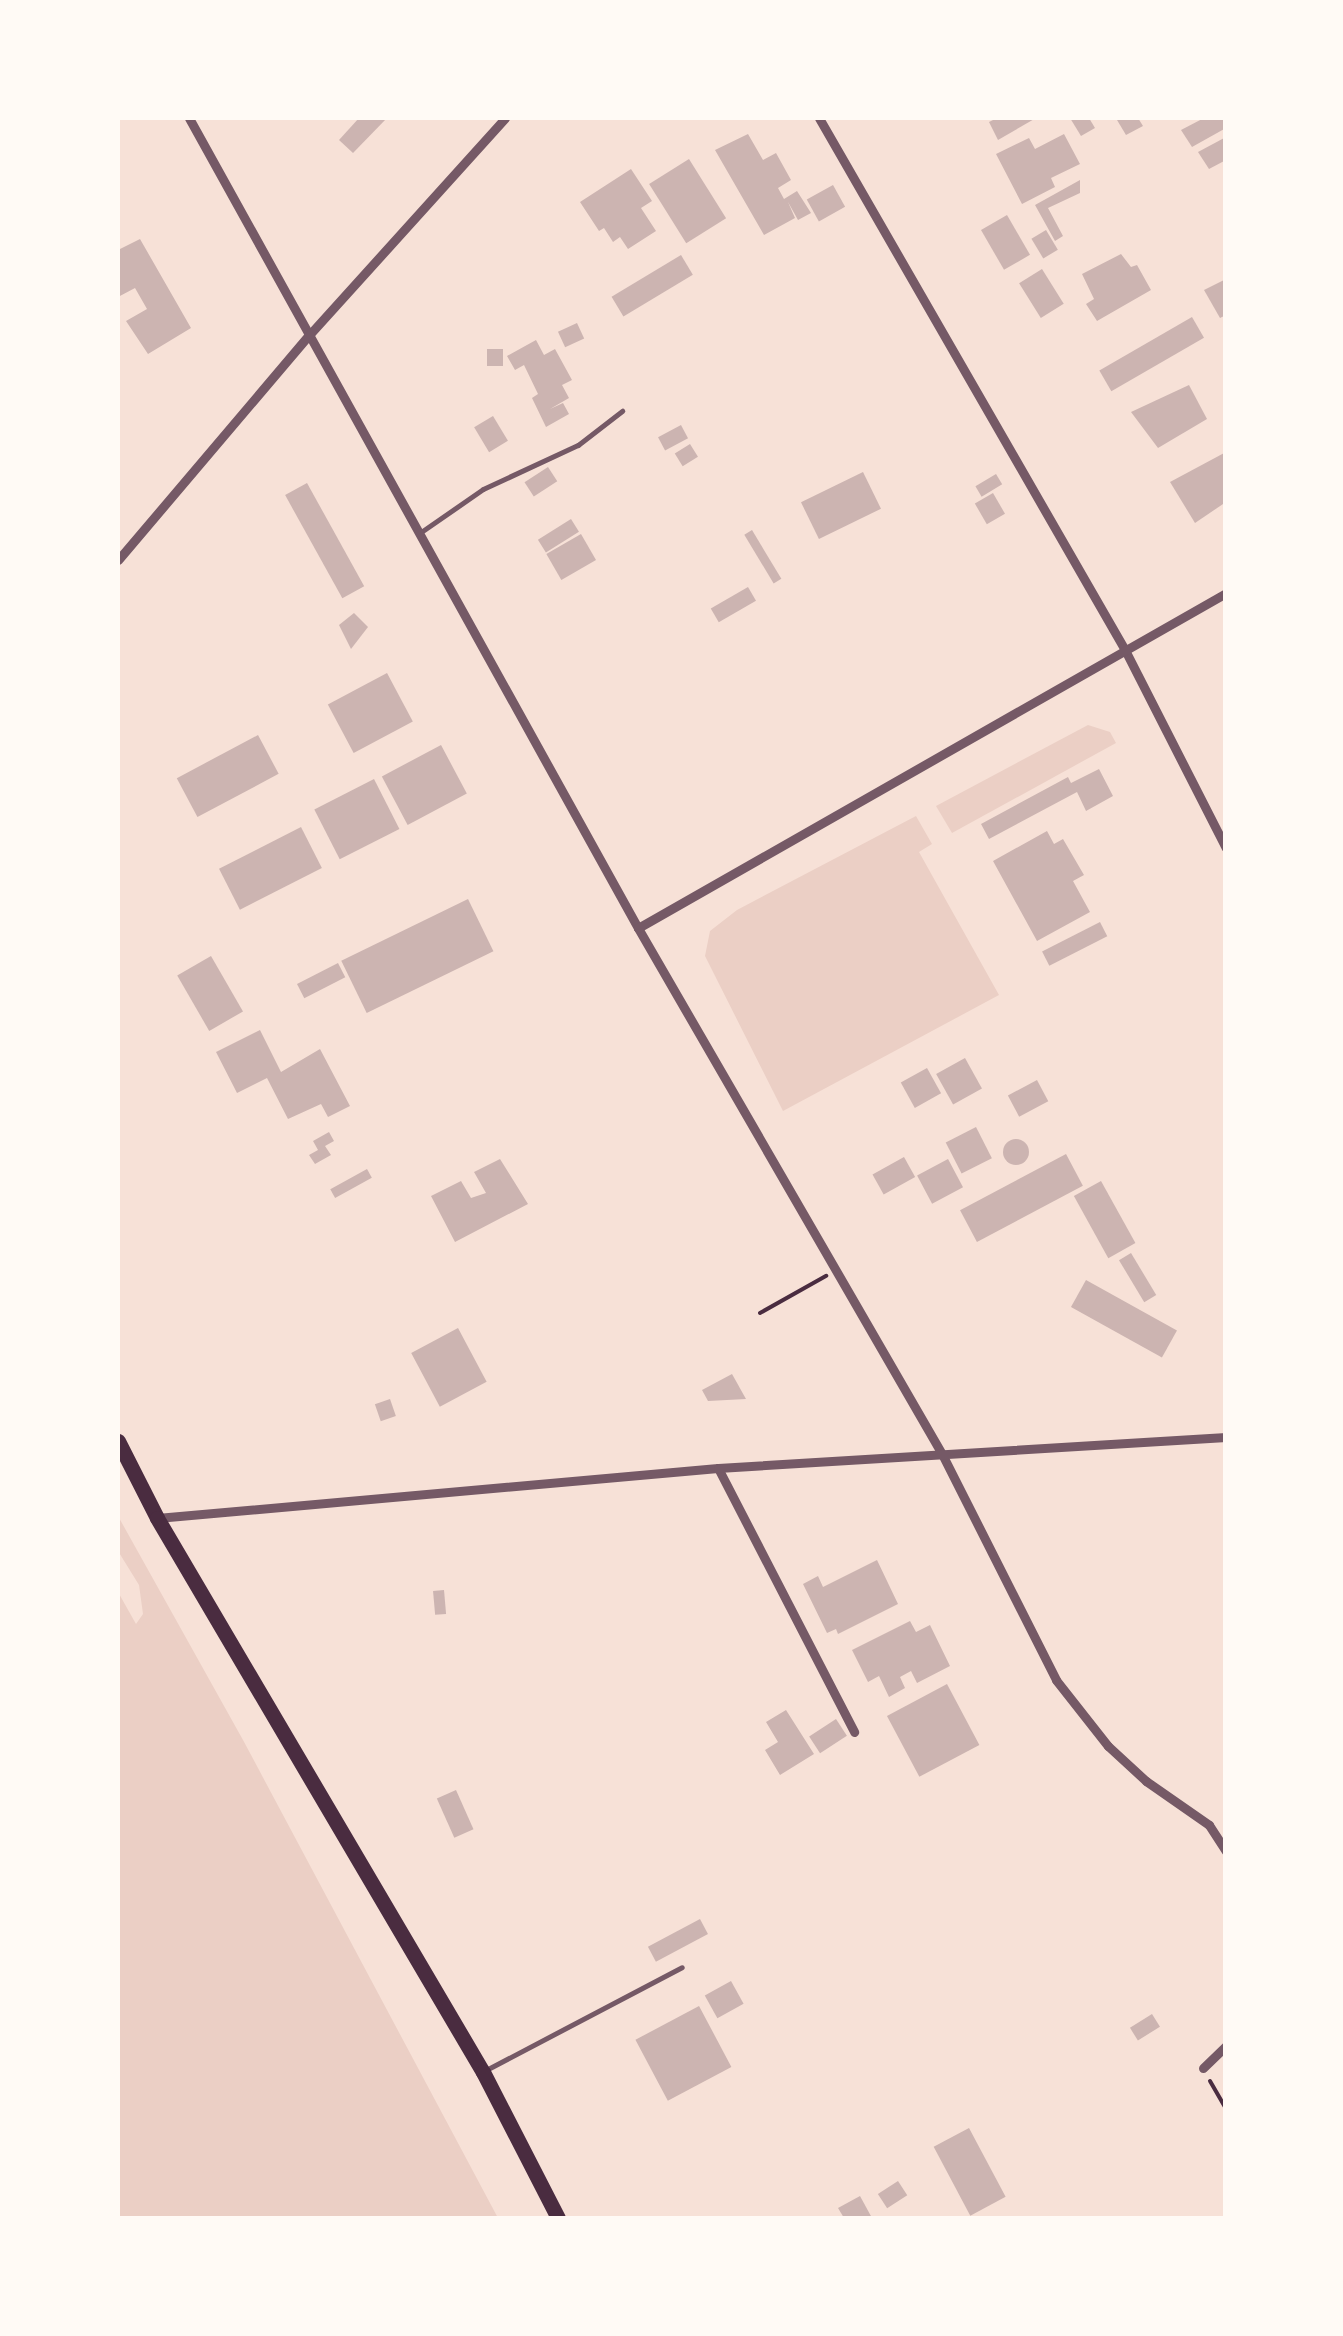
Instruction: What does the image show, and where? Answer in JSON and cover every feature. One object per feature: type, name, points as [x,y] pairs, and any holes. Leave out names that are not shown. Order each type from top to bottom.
[{"type":"highway","points":[[118,1441],[157,1518],[484,2072],[558,2218]]},
{"type":"street","points":[[189,118],[638,928],[942,1454],[1056,1680],[1108,1746],[1146,1781],[1209,1826],[1226,1851]]},
{"type":"street","points":[[118,560],[310,334],[505,118]]},
{"type":"street","points":[[818,118],[1125,650],[1226,848]]},
{"type":"street","points":[[638,928],[1226,593]]},
{"type":"street","points":[[157,1518],[718,1468],[1226,1436]]},
{"type":"street","points":[[718,1468],[854,1732]]},
{"type":"street","points":[[1202,2068],[1226,2046]]},
{"type":"lane","points":[[421,532],[484,488],[578,445],[622,410]]},
{"type":"lane","points":[[484,2072],[682,1967]]},
{"type":"path","points":[[760,1313],[836,1270]]},
{"type":"path","points":[[1202,2068],[1226,2109]]},
{"type":"shaded area","points":[[1088,725],[1110,732],[1116,743],[952,833],[936,806]]},
{"type":"shaded area","points":[[916,816],[932,844],[919,852],[999,995],[783,1111],[705,956],[710,931],[737,910]]},
{"type":"shaded area","points":[[118,1516],[243,1740],[498,2218],[118,2218],[118,1592],[136,1624],[143,1614],[139,1585],[118,1551]]},
{"type":"building","points":[[359,118],[387,118],[353,153],[339,140]]},
{"type":"building","points":[[997,118],[1036,118],[998,140],[989,122]]},
{"type":"building","points":[[1070,118],[1089,118],[1095,128],[1081,136]]},
{"type":"building","points":[[1138,118],[1143,126],[1126,135],[1117,120]]},
{"type":"building","points":[[1204,118],[1226,118],[1226,128],[1192,147],[1181,130]]},
{"type":"building","points":[[748,134],[763,160],[776,153],[791,180],[778,188],[784,199],[797,191],[811,213],[798,220],[788,202],[795,218],[764,235],[715,150]]},
{"type":"building","points":[[1064,134],[1080,164],[1051,178],[1055,187],[1022,204],[996,154],[1029,138],[1035,149]]},
{"type":"building","points":[[1226,137],[1226,160],[1209,169],[1198,152]]},
{"type":"building","points":[[689,159],[726,218],[686,243],[649,184]]},
{"type":"building","points":[[631,169],[652,201],[641,208],[656,231],[628,249],[620,237],[613,242],[604,228],[599,231],[580,202]]},
{"type":"building","points":[[1080,180],[1080,193],[1048,208],[1063,236],[1055,241],[1035,205]]},
{"type":"building","points":[[833,185],[845,207],[819,221],[807,200]]},
{"type":"building","points":[[1007,215],[1030,255],[1004,270],[981,230]]},
{"type":"building","points":[[1046,230],[1058,250],[1043,258],[1031,239]]},
{"type":"building","points":[[140,239],[191,328],[148,354],[126,321],[147,309],[135,288],[118,297],[118,250]]},
{"type":"building","points":[[1121,254],[1131,267],[1137,265],[1151,290],[1097,321],[1086,304],[1094,299],[1082,274]]},
{"type":"building","points":[[681,255],[693,275],[623,316],[612,297]]},
{"type":"building","points":[[1042,269],[1064,304],[1041,318],[1019,283]]},
{"type":"building","points":[[1226,279],[1226,315],[1220,318],[1204,290]]},
{"type":"building","points":[[1192,317],[1204,338],[1111,391],[1099,370]]},
{"type":"building","points":[[577,323],[584,338],[565,347],[558,332]]},
{"type":"building","points":[[536,340],[544,355],[555,349],[572,380],[562,385],[569,398],[550,409],[563,403],[569,414],[546,427],[532,398],[538,394],[524,365],[515,370],[507,356]]},
{"type":"building","points":[[487,349],[503,349],[503,366],[487,366]]},
{"type":"building","points":[[1189,385],[1207,419],[1158,448],[1131,412]]},
{"type":"building","points":[[493,416],[508,441],[489,452],[474,427]]},
{"type":"building","points":[[681,425],[688,438],[665,450],[658,437]]},
{"type":"building","points":[[690,444],[698,457],[683,466],[675,454]]},
{"type":"building","points":[[1226,452],[1226,502],[1195,523],[1170,482]]},
{"type":"building","points":[[548,467],[557,481],[534,497],[525,482]]},
{"type":"building","points":[[863,472],[881,509],[819,539],[801,502]]},
{"type":"building","points":[[996,474],[1002,484],[982,497],[975,486]]},
{"type":"building","points":[[307,483],[364,586],[342,598],[285,495]]},
{"type":"building","points":[[993,493],[1005,514],[987,524],[975,504]]},
{"type":"building","points":[[571,519],[579,532],[546,552],[538,540]]},
{"type":"building","points":[[752,530],[781,579],[774,583],[744,535]]},
{"type":"building","points":[[581,534],[596,560],[561,580],[546,554]]},
{"type":"building","points":[[748,587],[756,601],[719,622],[711,608]]},
{"type":"building","points":[[354,613],[368,627],[351,649],[339,625]]},
{"type":"building","points":[[387,673],[413,722],[354,753],[328,704]]},
{"type":"building","points":[[258,735],[279,774],[197,817],[177,778]]},
{"type":"building","points":[[441,745],[467,794],[408,825],[382,776]]},
{"type":"building","points":[[1099,769],[1113,796],[1086,811],[1077,792],[989,839],[981,824],[1068,777],[1071,783]]},
{"type":"building","points":[[374,779],[399,829],[340,859],[314,809]]},
{"type":"building","points":[[301,827],[322,868],[240,910],[219,869]]},
{"type":"building","points":[[1047,831],[1054,844],[1063,839],[1084,875],[1073,881],[1090,912],[1037,941],[993,861]]},
{"type":"building","points":[[468,899],[493,951],[367,1013],[341,961]]},
{"type":"building","points":[[1100,922],[1107,936],[1049,966],[1042,952]]},
{"type":"building","points":[[211,956],[243,1011],[209,1031],[177,976]]},
{"type":"building","points":[[338,963],[345,977],[304,998],[297,984]]},
{"type":"building","points":[[260,1030],[281,1072],[320,1049],[350,1106],[328,1117],[321,1104],[288,1119],[267,1078],[237,1093],[216,1052]]},
{"type":"building","points":[[965,1058],[982,1089],[953,1105],[936,1074]]},
{"type":"building","points":[[927,1068],[941,1093],[915,1108],[901,1083]]},
{"type":"building","points":[[1037,1080],[1048,1101],[1019,1117],[1008,1095]]},
{"type":"building","points":[[976,1127],[992,1158],[962,1174],[946,1142]]},
{"type":"building","points":[[329,1132],[334,1141],[325,1146],[331,1155],[315,1164],[309,1155],[318,1150],[313,1141]]},
{"type":"building","points":[[1016,1139],[1025,1143],[1029,1152],[1025,1161],[1016,1165],[1007,1161],[1003,1152],[1007,1143]]},
{"type":"building","points":[[1066,1154],[1083,1186],[977,1242],[960,1210]]},
{"type":"building","points":[[904,1157],[915,1177],[884,1195],[873,1174]]},
{"type":"building","points":[[500,1159],[528,1204],[455,1242],[431,1196],[461,1181],[471,1198],[486,1193],[474,1172]]},
{"type":"building","points":[[948,1159],[963,1187],[932,1204],[917,1175]]},
{"type":"building","points":[[367,1169],[372,1178],[335,1198],[330,1189]]},
{"type":"building","points":[[1101,1181],[1135,1243],[1108,1258],[1074,1196]]},
{"type":"building","points":[[1131,1253],[1156,1295],[1144,1302],[1119,1260]]},
{"type":"building","points":[[1086,1280],[1177,1330],[1162,1358],[1071,1307]]},
{"type":"building","points":[[458,1328],[487,1382],[440,1407],[411,1353]]},
{"type":"building","points":[[732,1374],[746,1399],[708,1401],[702,1390]]},
{"type":"building","points":[[390,1399],[396,1416],[381,1421],[375,1404]]},
{"type":"building","points":[[877,1560],[898,1604],[838,1634],[836,1629],[827,1633],[803,1584],[818,1576],[823,1587]]},
{"type":"building","points":[[444,1590],[446,1614],[435,1615],[433,1591]]},
{"type":"building","points":[[910,1621],[916,1632],[930,1625],[950,1666],[917,1683],[911,1671],[900,1677],[905,1688],[889,1697],[879,1676],[868,1682],[852,1650]]},
{"type":"building","points":[[947,1684],[979,1745],[919,1777],[887,1716]]},
{"type":"building","points":[[786,1710],[814,1754],[780,1775],[765,1750],[778,1742],[766,1722]]},
{"type":"building","points":[[836,1719],[847,1736],[820,1753],[809,1736]]},
{"type":"building","points":[[456,1790],[473,1829],[454,1838],[437,1799]]},
{"type":"building","points":[[700,1919],[708,1934],[656,1962],[648,1947]]},
{"type":"building","points":[[731,1981],[744,2004],[717,2018],[705,1996]]},
{"type":"building","points":[[699,2006],[731,2067],[668,2101],[635,2040]]},
{"type":"building","points":[[1152,2014],[1160,2027],[1138,2040],[1130,2028]]},
{"type":"building","points":[[969,2128],[1006,2197],[970,2216],[934,2147]]},
{"type":"building","points":[[898,2181],[907,2195],[887,2208],[878,2194]]},
{"type":"building","points":[[860,2196],[872,2218],[844,2218],[838,2208]]}]
